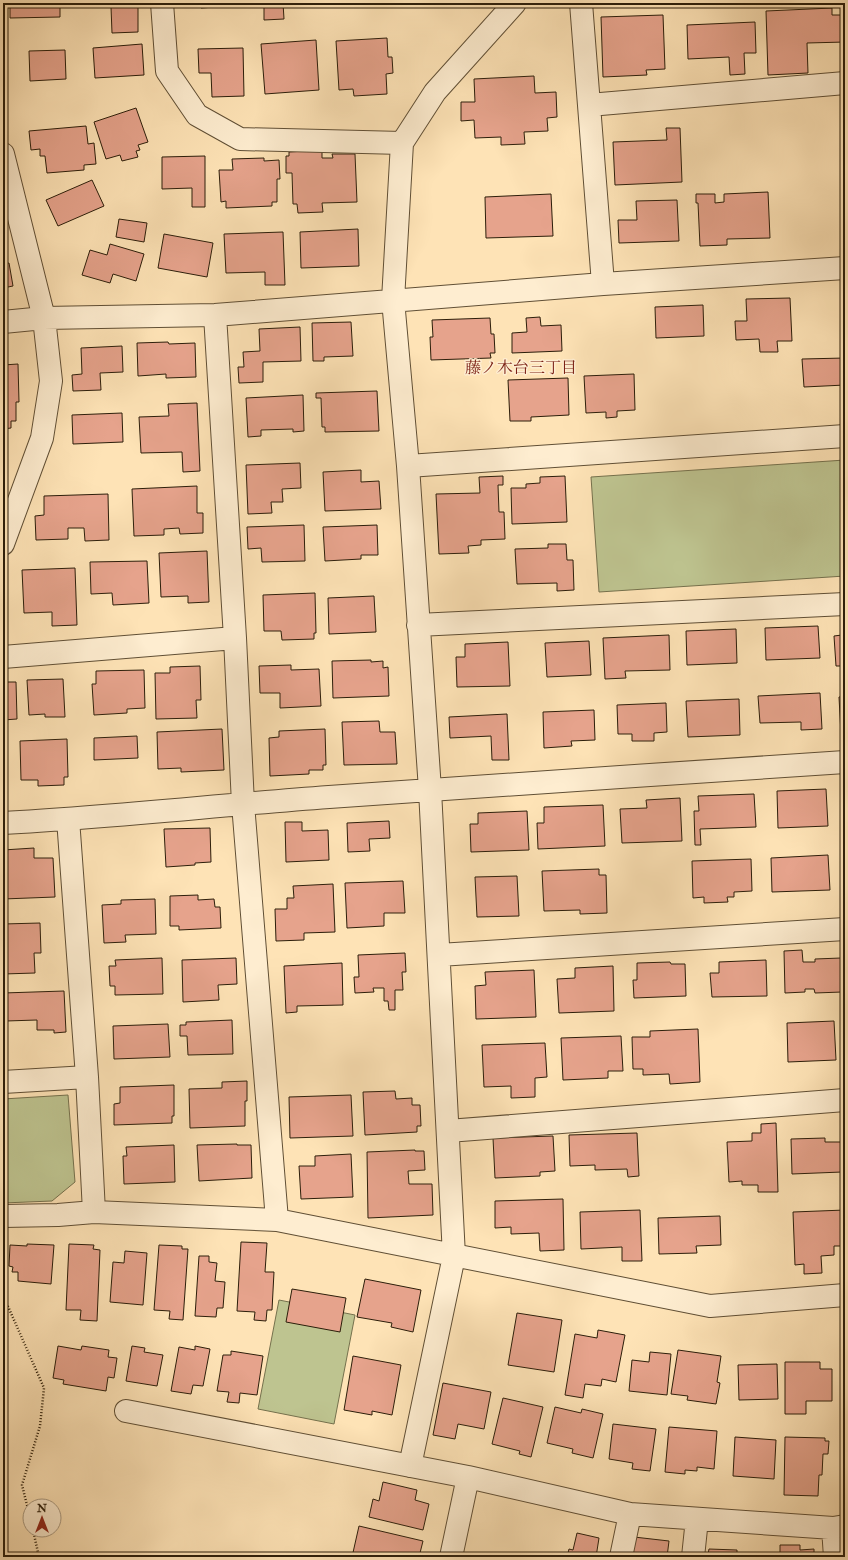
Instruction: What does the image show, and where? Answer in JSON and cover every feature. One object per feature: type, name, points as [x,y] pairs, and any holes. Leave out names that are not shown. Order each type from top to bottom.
[{"type":"street","points":[[162,3],[167,71],[196,115],[240,139],[402,143]]},
{"type":"street","points":[[410,1466],[454,1256],[430,790],[408,466],[393,300],[402,143],[435,92],[515,3]]},
{"type":"street","points":[[582,3],[603,284]]},
{"type":"street","points":[[589,105],[845,83]]},
{"type":"street","points":[[3,154],[44,318],[51,381],[42,438],[12,497],[3,544]]},
{"type":"street","points":[[3,322],[44,318],[215,315],[603,284],[845,268]]},
{"type":"street","points":[[215,315],[235,638],[243,804],[276,1220]]},
{"type":"street","points":[[408,466],[845,436]]},
{"type":"street","points":[[418,625],[845,604]]},
{"type":"street","points":[[3,657],[235,638]]},
{"type":"street","points":[[3,822],[68,819],[430,790],[845,762]]},
{"type":"street","points":[[68,819],[87,1077],[94,1212]]},
{"type":"street","points":[[439,955],[845,929]]},
{"type":"street","points":[[3,1082],[87,1077]]},
{"type":"street","points":[[448,1131],[845,1100]]},
{"type":"street","points":[[3,1216],[58,1216],[94,1212],[276,1220],[710,1306],[845,1294]]},
{"type":"street","points":[[126,1411],[468,1477],[630,1514],[839,1527],[835,1557]]},
{"type":"street","points":[[451,1557],[468,1477]]},
{"type":"street","points":[[621,1557],[630,1514]]},
{"type":"street","points":[[693,1557],[697,1519]]},
{"type":"path","points":[[3,1295],[44,1388],[40,1426],[22,1485],[25,1498]]},
{"type":"path","points":[[35,1538],[39,1557]]},
{"type":"green space","points":[[845,460],[845,576],[599,592],[591,477]]},
{"type":"green space","points":[[68,1095],[75,1182],[52,1201],[3,1203],[3,1099]]},
{"type":"green space","points":[[279,1300],[355,1315],[334,1424],[258,1409]]},
{"type":"building","points":[[10,3],[60,3],[60,17],[10,18]]},
{"type":"building","points":[[124,3],[138,3],[138,32],[112,33],[111,7],[124,7]]},
{"type":"building","points":[[186,3],[243,3],[243,5],[201,8],[201,5],[187,6]]},
{"type":"building","points":[[264,3],[283,3],[284,19],[264,20]]},
{"type":"building","points":[[333,3],[392,3],[392,4],[333,6]]},
{"type":"building","points":[[832,8],[832,15],[845,15],[845,42],[807,43],[808,73],[768,75],[766,11]]},
{"type":"building","points":[[663,15],[665,69],[646,70],[647,75],[603,77],[601,17]]},
{"type":"building","points":[[755,22],[756,53],[744,53],[745,74],[730,75],[729,57],[688,59],[687,25]]},
{"type":"building","points":[[387,38],[388,57],[392,57],[393,73],[386,74],[387,94],[354,96],[353,89],[339,90],[336,41]]},
{"type":"building","points":[[316,40],[319,90],[265,94],[261,44]]},
{"type":"building","points":[[142,44],[144,75],[95,78],[93,48]]},
{"type":"building","points":[[243,48],[244,96],[212,97],[211,73],[199,73],[198,49]]},
{"type":"building","points":[[65,50],[66,79],[30,81],[29,51]]},
{"type":"building","points":[[534,76],[535,93],[556,92],[557,117],[547,118],[548,131],[524,132],[525,144],[501,145],[501,137],[475,138],[474,120],[461,121],[461,102],[475,102],[474,79]]},
{"type":"building","points":[[136,108],[148,142],[138,145],[140,150],[136,151],[138,157],[122,161],[120,155],[106,159],[94,122]]},
{"type":"building","points":[[86,126],[88,144],[94,143],[96,164],[84,165],[84,170],[47,173],[45,156],[40,156],[40,149],[31,150],[29,131]]},
{"type":"building","points":[[666,128],[680,128],[682,182],[615,185],[613,142],[667,140]]},
{"type":"building","points":[[322,150],[322,158],[333,158],[332,154],[355,154],[357,202],[322,203],[323,212],[298,213],[297,204],[293,204],[292,173],[286,173],[286,156],[289,156],[289,152]]},
{"type":"building","points":[[205,156],[205,207],[192,207],[192,188],[162,189],[162,157]]},
{"type":"building","points":[[264,158],[264,161],[279,160],[280,179],[277,179],[277,202],[272,202],[272,206],[226,208],[226,201],[221,202],[219,170],[233,170],[232,159]]},
{"type":"building","points":[[92,180],[104,206],[58,226],[46,200]]},
{"type":"building","points":[[768,192],[770,238],[727,239],[727,245],[700,246],[698,203],[696,203],[696,194],[715,194],[715,203],[724,202],[724,194]]},
{"type":"building","points":[[551,194],[553,236],[486,238],[485,197]]},
{"type":"building","points":[[677,200],[679,241],[619,243],[618,220],[637,220],[636,201]]},
{"type":"building","points":[[119,219],[147,223],[144,242],[116,237]]},
{"type":"building","points":[[358,229],[359,266],[301,268],[300,232]]},
{"type":"building","points":[[283,232],[285,285],[265,285],[265,272],[226,273],[224,234]]},
{"type":"building","points":[[164,234],[213,243],[207,277],[158,268]]},
{"type":"building","points":[[110,244],[144,254],[136,281],[113,274],[110,283],[82,275],[90,250],[107,255]]},
{"type":"building","points":[[9,263],[13,286],[3,288],[3,264]]},
{"type":"building","points":[[3,288],[5,299],[3,300]]},
{"type":"building","points":[[790,298],[792,341],[777,341],[778,352],[760,352],[759,339],[736,340],[735,321],[747,321],[746,299]]},
{"type":"building","points":[[703,305],[704,336],[656,338],[655,307]]},
{"type":"building","points":[[540,317],[541,326],[561,325],[562,351],[512,353],[512,333],[527,332],[526,318]]},
{"type":"building","points":[[490,318],[491,334],[494,334],[495,353],[490,353],[491,358],[431,360],[430,337],[433,337],[432,320]]},
{"type":"building","points":[[351,322],[353,356],[324,357],[324,361],[313,361],[312,323]]},
{"type":"building","points":[[300,327],[301,361],[263,362],[263,382],[239,383],[238,367],[244,367],[243,352],[260,351],[259,329]]},
{"type":"building","points":[[168,342],[169,344],[195,343],[196,377],[166,378],[166,374],[138,376],[137,343]]},
{"type":"building","points":[[122,346],[123,372],[100,373],[101,390],[73,391],[72,375],[82,374],[81,348]]},
{"type":"building","points":[[845,358],[845,385],[804,387],[802,359]]},
{"type":"building","points":[[18,364],[19,402],[16,402],[16,421],[11,421],[11,428],[3,429],[3,365]]},
{"type":"building","points":[[634,374],[635,410],[617,411],[617,417],[606,418],[606,412],[586,413],[584,376]]},
{"type":"building","points":[[568,378],[569,415],[531,417],[531,421],[510,421],[508,380]]},
{"type":"building","points":[[377,391],[379,431],[325,432],[325,427],[322,427],[321,398],[316,398],[316,393]]},
{"type":"building","points":[[303,395],[304,431],[293,432],[293,429],[261,430],[261,436],[248,437],[246,398]]},
{"type":"building","points":[[197,403],[200,471],[183,472],[182,452],[141,453],[139,417],[169,416],[168,404]]},
{"type":"building","points":[[122,413],[123,442],[73,444],[72,415]]},
{"type":"building","points":[[300,463],[301,488],[282,489],[283,502],[271,502],[272,513],[248,514],[246,465]]},
{"type":"building","points":[[361,470],[361,482],[379,481],[381,509],[325,511],[323,472]]},
{"type":"building","points":[[503,476],[503,485],[498,485],[499,512],[504,512],[505,539],[481,540],[481,545],[468,546],[469,553],[439,554],[436,494],[480,493],[479,477]]},
{"type":"building","points":[[565,476],[567,522],[512,524],[511,488],[526,488],[526,484],[540,483],[540,477]]},
{"type":"building","points":[[197,486],[197,513],[203,513],[203,533],[180,534],[179,528],[164,529],[164,535],[134,536],[132,489]]},
{"type":"building","points":[[108,494],[109,540],[85,541],[84,528],[68,528],[68,539],[36,540],[35,516],[44,515],[44,496]]},
{"type":"building","points":[[304,525],[305,561],[262,562],[261,548],[248,549],[247,527]]},
{"type":"building","points":[[377,525],[378,555],[361,555],[361,559],[325,561],[323,527]]},
{"type":"building","points":[[548,544],[566,544],[567,560],[573,560],[574,590],[557,591],[557,583],[517,584],[515,549],[548,548]]},
{"type":"building","points":[[207,551],[209,602],[188,603],[188,596],[161,597],[159,553]]},
{"type":"building","points":[[147,561],[149,603],[113,605],[112,593],[91,594],[90,562]]},
{"type":"building","points":[[75,568],[77,625],[52,626],[52,612],[24,613],[22,570]]},
{"type":"building","points":[[315,593],[316,633],[314,633],[314,639],[282,640],[281,631],[264,631],[263,595]]},
{"type":"building","points":[[374,596],[376,632],[329,634],[328,598]]},
{"type":"building","points":[[818,626],[820,658],[766,660],[765,628]]},
{"type":"building","points":[[842,626],[845,626],[845,666],[836,666],[834,636],[842,635]]},
{"type":"building","points":[[736,629],[737,663],[687,665],[686,631]]},
{"type":"building","points":[[669,635],[670,670],[625,671],[626,678],[605,679],[603,638]]},
{"type":"building","points":[[589,641],[591,675],[547,677],[545,643]]},
{"type":"building","points":[[508,642],[510,686],[457,687],[456,657],[465,657],[465,644]]},
{"type":"building","points":[[371,660],[371,662],[383,661],[383,668],[388,667],[389,696],[333,698],[332,661]]},
{"type":"building","points":[[291,665],[291,670],[319,669],[321,706],[280,708],[280,693],[260,693],[259,666]]},
{"type":"building","points":[[200,666],[201,700],[196,700],[197,718],[156,719],[155,673],[170,673],[170,667]]},
{"type":"building","points":[[144,670],[145,708],[127,709],[127,713],[94,715],[92,684],[96,684],[96,671]]},
{"type":"building","points":[[63,679],[65,717],[45,717],[45,714],[29,715],[27,680]]},
{"type":"building","points":[[3,682],[16,682],[17,719],[3,720]]},
{"type":"building","points":[[820,693],[822,729],[801,730],[801,722],[760,723],[758,696]]},
{"type":"building","points":[[845,696],[845,734],[841,734],[839,697]]},
{"type":"building","points":[[739,699],[740,735],[688,737],[686,701]]},
{"type":"building","points":[[666,703],[667,732],[654,733],[654,741],[632,741],[632,734],[618,734],[617,705]]},
{"type":"building","points":[[594,710],[595,740],[571,741],[572,746],[544,748],[543,712]]},
{"type":"building","points":[[507,714],[509,760],[492,760],[491,736],[450,738],[449,717]]},
{"type":"building","points":[[379,721],[380,732],[395,732],[397,764],[344,765],[342,722]]},
{"type":"building","points":[[222,729],[224,770],[181,772],[181,768],[158,769],[157,732]]},
{"type":"building","points":[[325,729],[326,765],[323,765],[323,770],[309,770],[309,774],[270,776],[269,738],[279,737],[279,731]]},
{"type":"building","points":[[137,736],[138,758],[94,760],[94,738]]},
{"type":"building","points":[[67,739],[68,777],[64,777],[64,785],[38,786],[38,780],[21,780],[20,741]]},
{"type":"building","points":[[3,747],[5,790],[3,790]]},
{"type":"building","points":[[826,789],[828,826],[778,828],[777,791]]},
{"type":"building","points":[[842,791],[845,791],[845,828],[844,828]]},
{"type":"building","points":[[754,794],[756,827],[700,829],[701,845],[695,845],[694,811],[699,811],[698,796]]},
{"type":"building","points":[[680,798],[682,841],[622,843],[620,809],[647,808],[646,800]]},
{"type":"building","points":[[603,805],[605,846],[538,849],[537,823],[544,823],[544,807]]},
{"type":"building","points":[[527,811],[529,850],[471,852],[470,824],[478,824],[478,813]]},
{"type":"building","points":[[389,821],[390,838],[369,839],[370,851],[348,852],[347,823]]},
{"type":"building","points":[[285,822],[302,822],[302,831],[328,830],[329,860],[286,862]]},
{"type":"building","points":[[210,828],[211,862],[195,863],[195,865],[166,867],[164,829]]},
{"type":"building","points":[[34,848],[34,858],[53,858],[55,897],[3,899],[3,850]]},
{"type":"building","points":[[828,855],[830,890],[772,892],[771,858]]},
{"type":"building","points":[[751,859],[752,891],[734,892],[734,897],[727,897],[728,902],[704,903],[704,897],[693,898],[692,861]]},
{"type":"building","points":[[599,869],[599,875],[606,875],[607,913],[580,914],[580,910],[544,911],[542,871]]},
{"type":"building","points":[[517,876],[519,916],[477,917],[475,877]]},
{"type":"building","points":[[403,881],[405,913],[384,913],[384,926],[347,928],[345,883]]},
{"type":"building","points":[[333,884],[335,932],[304,933],[304,940],[276,941],[275,909],[287,909],[287,898],[294,898],[293,886]]},
{"type":"building","points":[[198,895],[198,900],[214,899],[215,907],[220,907],[221,928],[179,930],[179,926],[170,926],[170,896]]},
{"type":"building","points":[[155,899],[156,934],[125,935],[126,942],[104,943],[102,905],[121,904],[121,900]]},
{"type":"building","points":[[40,923],[41,953],[34,953],[35,973],[3,974],[3,924]]},
{"type":"building","points":[[802,950],[803,962],[815,962],[815,959],[841,958],[842,992],[815,993],[814,989],[805,989],[805,992],[785,993],[784,951]]},
{"type":"building","points":[[405,953],[406,972],[402,972],[403,990],[395,990],[395,1010],[389,1010],[388,1001],[384,1001],[384,988],[373,988],[374,992],[355,993],[354,977],[359,977],[358,955]]},
{"type":"building","points":[[162,958],[163,994],[115,995],[115,986],[110,986],[109,966],[116,966],[115,960]]},
{"type":"building","points":[[236,958],[237,984],[218,985],[219,1000],[183,1002],[182,960]]},
{"type":"building","points":[[766,960],[767,996],[712,997],[710,973],[719,973],[719,962]]},
{"type":"building","points":[[670,962],[671,964],[685,964],[686,996],[634,998],[633,980],[637,980],[637,963]]},
{"type":"building","points":[[342,963],[343,1005],[297,1006],[297,1012],[286,1013],[284,966]]},
{"type":"building","points":[[613,966],[614,1011],[559,1013],[557,979],[575,978],[575,968]]},
{"type":"building","points":[[534,970],[536,1017],[476,1019],[475,986],[486,985],[485,972]]},
{"type":"building","points":[[64,991],[66,1032],[54,1033],[54,1030],[37,1030],[37,1020],[6,1021],[6,1036],[3,1036],[3,993]]},
{"type":"building","points":[[232,1020],[233,1054],[188,1055],[187,1036],[180,1036],[180,1025],[186,1025],[186,1022]]},
{"type":"building","points":[[834,1021],[836,1060],[788,1062],[787,1023]]},
{"type":"building","points":[[168,1024],[170,1057],[114,1059],[113,1026]]},
{"type":"building","points":[[698,1029],[700,1082],[670,1084],[669,1074],[643,1075],[643,1069],[633,1069],[632,1037],[650,1037],[650,1031]]},
{"type":"building","points":[[621,1036],[623,1071],[608,1071],[608,1078],[563,1080],[561,1038]]},
{"type":"building","points":[[545,1043],[547,1077],[535,1078],[535,1097],[511,1098],[511,1086],[484,1087],[482,1045]]},
{"type":"building","points":[[247,1081],[245,1126],[190,1128],[189,1089],[222,1088],[222,1082]]},
{"type":"building","points":[[174,1085],[174,1116],[172,1116],[172,1123],[114,1125],[114,1104],[120,1103],[120,1087]]},
{"type":"building","points":[[395,1091],[396,1099],[412,1098],[412,1105],[420,1105],[421,1126],[417,1126],[417,1132],[365,1135],[363,1092]]},
{"type":"building","points":[[351,1095],[353,1136],[290,1138],[289,1097]]},
{"type":"building","points":[[776,1123],[778,1192],[758,1192],[758,1185],[742,1185],[742,1181],[729,1182],[727,1142],[752,1141],[752,1133],[761,1133],[761,1124]]},
{"type":"building","points":[[637,1133],[639,1176],[628,1177],[627,1169],[595,1170],[595,1165],[570,1166],[569,1135]]},
{"type":"building","points":[[553,1136],[555,1171],[540,1172],[540,1176],[495,1178],[493,1138]]},
{"type":"building","points":[[825,1138],[825,1142],[841,1142],[842,1172],[792,1174],[791,1139]]},
{"type":"building","points":[[174,1145],[175,1182],[124,1184],[123,1156],[127,1156],[126,1147]]},
{"type":"building","points":[[197,1145],[251,1145],[252,1178],[199,1181]]},
{"type":"building","points":[[424,1151],[425,1170],[408,1171],[409,1184],[432,1184],[433,1215],[368,1218],[367,1152]]},
{"type":"building","points":[[351,1154],[353,1197],[301,1199],[299,1166],[315,1166],[315,1156]]},
{"type":"building","points":[[563,1199],[564,1250],[540,1251],[539,1233],[511,1234],[511,1227],[495,1228],[495,1201]]},
{"type":"building","points":[[640,1210],[642,1261],[622,1261],[622,1247],[581,1249],[580,1212]]},
{"type":"building","points":[[845,1210],[845,1246],[834,1246],[834,1255],[821,1256],[822,1273],[804,1274],[804,1264],[795,1265],[793,1212]]},
{"type":"building","points":[[720,1216],[721,1245],[696,1246],[697,1253],[659,1254],[658,1218]]},
{"type":"building","points":[[241,1242],[267,1243],[265,1272],[274,1272],[272,1310],[267,1310],[266,1321],[254,1320],[255,1312],[237,1311]]},
{"type":"building","points":[[27,1244],[54,1245],[51,1284],[18,1281],[18,1272],[12,1272],[13,1267],[9,1266],[10,1245],[27,1246]]},
{"type":"building","points":[[69,1244],[94,1245],[93,1249],[100,1250],[97,1321],[80,1320],[81,1310],[66,1310]]},
{"type":"building","points":[[159,1245],[182,1246],[182,1249],[188,1249],[183,1320],[169,1319],[170,1311],[154,1310]]},
{"type":"building","points":[[125,1251],[147,1253],[143,1305],[110,1302],[113,1262],[124,1263]]},
{"type":"building","points":[[199,1256],[209,1256],[209,1262],[217,1263],[215,1281],[225,1282],[223,1308],[217,1308],[216,1317],[195,1316]]},
{"type":"building","points":[[365,1279],[421,1290],[413,1332],[391,1327],[392,1323],[357,1317]]},
{"type":"building","points":[[292,1289],[346,1298],[340,1332],[286,1322]]},
{"type":"building","points":[[517,1313],[562,1320],[554,1372],[508,1365]]},
{"type":"building","points":[[598,1330],[625,1335],[616,1382],[602,1379],[601,1386],[585,1384],[583,1398],[565,1395],[575,1334],[597,1338]]},
{"type":"building","points":[[58,1346],[81,1350],[82,1346],[109,1350],[108,1357],[117,1358],[114,1378],[108,1377],[106,1391],[63,1384],[64,1380],[53,1378]]},
{"type":"building","points":[[132,1346],[145,1348],[144,1352],[163,1355],[157,1386],[126,1381]]},
{"type":"building","points":[[195,1346],[210,1349],[203,1386],[193,1385],[191,1394],[171,1391],[179,1347],[195,1350]]},
{"type":"building","points":[[678,1350],[721,1356],[717,1382],[720,1383],[716,1404],[687,1400],[688,1396],[671,1394]]},
{"type":"building","points":[[231,1351],[263,1356],[257,1395],[240,1393],[239,1403],[227,1402],[229,1392],[217,1391],[223,1355],[231,1355]]},
{"type":"building","points":[[650,1352],[671,1354],[667,1395],[629,1391],[632,1360],[649,1362]]},
{"type":"building","points":[[353,1356],[401,1365],[392,1415],[372,1411],[372,1415],[344,1410]]},
{"type":"building","points":[[785,1362],[820,1362],[820,1369],[832,1369],[832,1401],[806,1401],[806,1414],[785,1414]]},
{"type":"building","points":[[777,1364],[778,1399],[739,1400],[738,1365]]},
{"type":"building","points":[[443,1383],[491,1392],[484,1429],[458,1424],[455,1439],[433,1435]]},
{"type":"building","points":[[503,1398],[543,1407],[531,1457],[519,1454],[520,1451],[492,1444]]},
{"type":"building","points":[[555,1407],[581,1413],[582,1409],[603,1414],[593,1458],[572,1453],[573,1449],[547,1443]]},
{"type":"building","points":[[613,1424],[656,1429],[650,1471],[632,1469],[633,1463],[609,1459]]},
{"type":"building","points":[[669,1427],[717,1431],[714,1469],[697,1467],[697,1471],[685,1470],[685,1474],[665,1472]]},
{"type":"building","points":[[735,1437],[776,1440],[774,1479],[733,1476]]},
{"type":"building","points":[[785,1437],[825,1438],[825,1441],[829,1441],[828,1454],[823,1454],[822,1475],[819,1475],[818,1496],[784,1495]]},
{"type":"building","points":[[383,1482],[417,1490],[415,1500],[429,1504],[423,1530],[369,1517],[373,1499],[379,1501]]},
{"type":"building","points":[[359,1526],[423,1541],[419,1557],[352,1557]]},
{"type":"building","points":[[577,1533],[599,1538],[596,1557],[567,1557],[569,1549],[573,1550]]},
{"type":"building","points":[[634,1537],[669,1541],[667,1557],[632,1557]]},
{"type":"building","points":[[780,1545],[800,1545],[800,1550],[814,1549],[814,1557],[780,1557]]},
{"type":"building","points":[[709,1549],[737,1550],[737,1557],[703,1557],[703,1554],[708,1554]]},
{"type":"district","name":"藤ノ木台三丁目","points":[[521,368]]}]
